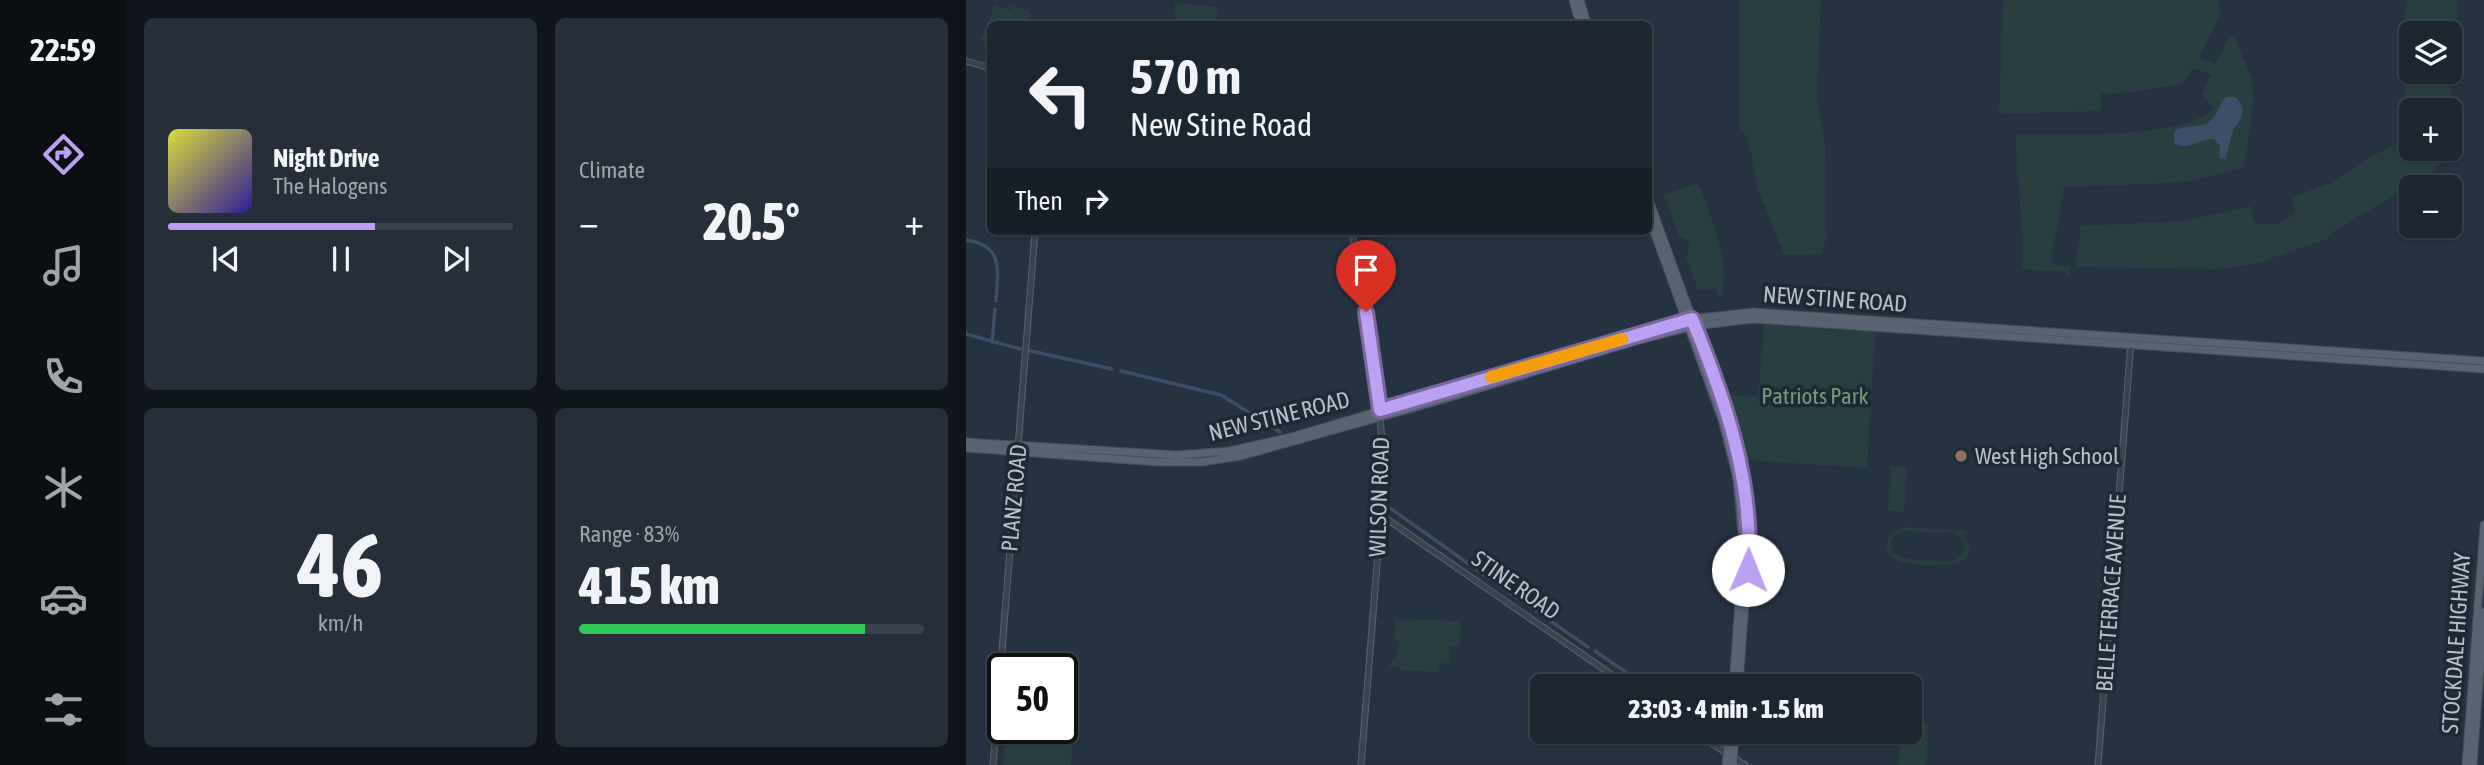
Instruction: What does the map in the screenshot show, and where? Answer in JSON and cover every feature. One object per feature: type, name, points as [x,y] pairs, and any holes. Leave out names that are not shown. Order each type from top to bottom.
[{"type":"main road","points":[[1573,0],[1579,21]]},
{"type":"main road","points":[[1580,0],[1586,21]]},
{"type":"main road","points":[[1652,209],[1726,432],[1749,538],[1735,674]]},
{"type":"main road","points":[[1652,225],[1729,420],[1740,461],[1745,517],[1738,623],[1740,674]]},
{"type":"main road","name":"NEW STINE ROAD","points":[[1018,449],[1157,461],[1266,451],[1381,414],[1690,323],[1762,312],[1880,324],[2439,362],[2484,369]]},
{"type":"main road","name":"NEW STINE ROAD","points":[[1690,323],[1761,318],[1859,326],[1904,325],[1909,322],[2131,341]]},
{"type":"main road","name":"NEW STINE ROAD","points":[[2439,362],[2484,361]]},
{"type":"main road","points":[[1726,432],[1730,435],[1740,461]]},
{"type":"main road","points":[[966,442],[1018,449]]},
{"type":"main road","points":[[966,448],[1018,449]]},
{"type":"main road","name":"STOCKDALE HIGHWAY","points":[[2466,765],[2484,525]]},
{"type":"main road","name":"STOCKDALE HIGHWAY","points":[[2473,765],[2484,612]]},
{"type":"main road","points":[[1726,765],[1731,759]]},
{"type":"street","points":[[966,61],[987,67]]},
{"type":"street","name":"PLANZ ROAD","points":[[993,765],[1035,235]]},
{"type":"street","name":"WILSON ROAD","points":[[1353,235],[1381,414],[1383,476],[1362,765]]},
{"type":"street","name":"BELLE TERRACE AVENUE","points":[[2098,765],[2131,341]]},
{"type":"street","name":"STINE ROAD","points":[[1381,515],[1611,674]]},
{"type":"street","points":[[1710,744],[1731,759],[1745,765]]},
{"type":"green space","points":[[1739,0],[1821,0],[1817,96],[1825,144],[1826,239],[1822,254],[1784,255],[1758,189],[1748,139],[1739,125]]},
{"type":"green space","points":[[2003,0],[2218,0],[2221,14],[2199,57],[2216,64],[2230,35],[2235,38],[2252,80],[2254,97],[2244,168],[2189,181],[2064,187],[2051,261],[2070,267],[2069,278],[2065,272],[2022,269],[2023,246],[2015,134],[2147,131],[2197,119],[2215,109],[2201,95],[2212,75],[2193,68],[2182,84],[2101,94],[2101,111],[1999,114]]},
{"type":"green space","points":[[2408,0],[2458,0],[2456,21],[2404,21]]},
{"type":"green space","points":[[1175,3],[1217,7],[1216,21],[1174,21]]},
{"type":"green space","points":[[995,5],[1011,10],[1013,6],[1029,11],[1031,16],[1029,21],[989,21]]},
{"type":"green space","points":[[987,25],[987,41],[981,40]]},
{"type":"green space","points":[[2451,84],[2450,98],[2407,98],[2404,85]]},
{"type":"green space","points":[[2399,143],[2399,161],[2440,161],[2439,164],[2428,175],[2399,175],[2399,193],[2328,235],[2328,239],[2254,264],[2220,269],[2075,267],[2081,226],[2183,221],[2251,206],[2254,222],[2276,223],[2295,212],[2292,197],[2328,184],[2388,147]]},
{"type":"green space","points":[[1698,183],[1722,255],[1724,269],[1721,297],[1718,297],[1717,289],[1698,291],[1686,257],[1690,245],[1685,238],[1679,236],[1664,195]]},
{"type":"green space","name":"Patriots Park","points":[[1764,324],[1875,332],[1867,468],[1744,460],[1724,395],[1758,397]]},
{"type":"green space","points":[[1891,466],[1907,467],[1904,512],[1888,511]]},
{"type":"green space","points":[[1903,527],[1968,531],[1967,535],[1963,535],[1969,545],[1969,553],[1960,562],[1952,564],[1903,562],[1890,556],[1887,551],[1890,535]],"holes":[[[1907,531],[1953,533],[1962,540],[1964,551],[1952,561],[1905,559],[1893,553],[1891,544],[1894,535]]]},
{"type":"green space","points":[[1395,619],[1462,621],[1459,646],[1450,646],[1449,664],[1440,663],[1438,672],[1401,670],[1398,665],[1387,670],[1397,656],[1399,640],[1394,640]]},
{"type":"green space","points":[[1924,722],[1928,726],[1926,765],[1898,765],[1900,744],[1922,744]]},
{"type":"green space","points":[[1005,744],[1072,744],[1071,765],[1003,765]]},
{"type":"water","points":[[2226,97],[2235,97],[2243,110],[2225,159],[2219,158],[2220,146],[2214,139],[2184,146],[2174,143],[2174,132],[2210,122]]},
{"type":"waterway","points":[[966,240],[987,247],[993,254],[998,280],[996,301]]},
{"type":"waterway","points":[[992,342],[995,309]]},
{"type":"waterway","points":[[966,334],[1020,349]]},
{"type":"waterway","points":[[1031,351],[1112,369]]},
{"type":"waterway","points":[[1121,371],[1221,395],[1280,432]]},
{"type":"waterway","points":[[1390,508],[1490,579]]},
{"type":"waterway","points":[[1497,584],[1588,647]]},
{"type":"waterway","points":[[1595,651],[1629,674]]},
{"type":"slow traffic","points":[[1491,377],[1622,339]]},
{"type":"place","name":"West High School","points":[[1961,456]]},
{"type":"route","points":[[1366,312],[1380,410],[1692,319],[1729,420],[1740,461],[1748,509],[1748,570]]}]
